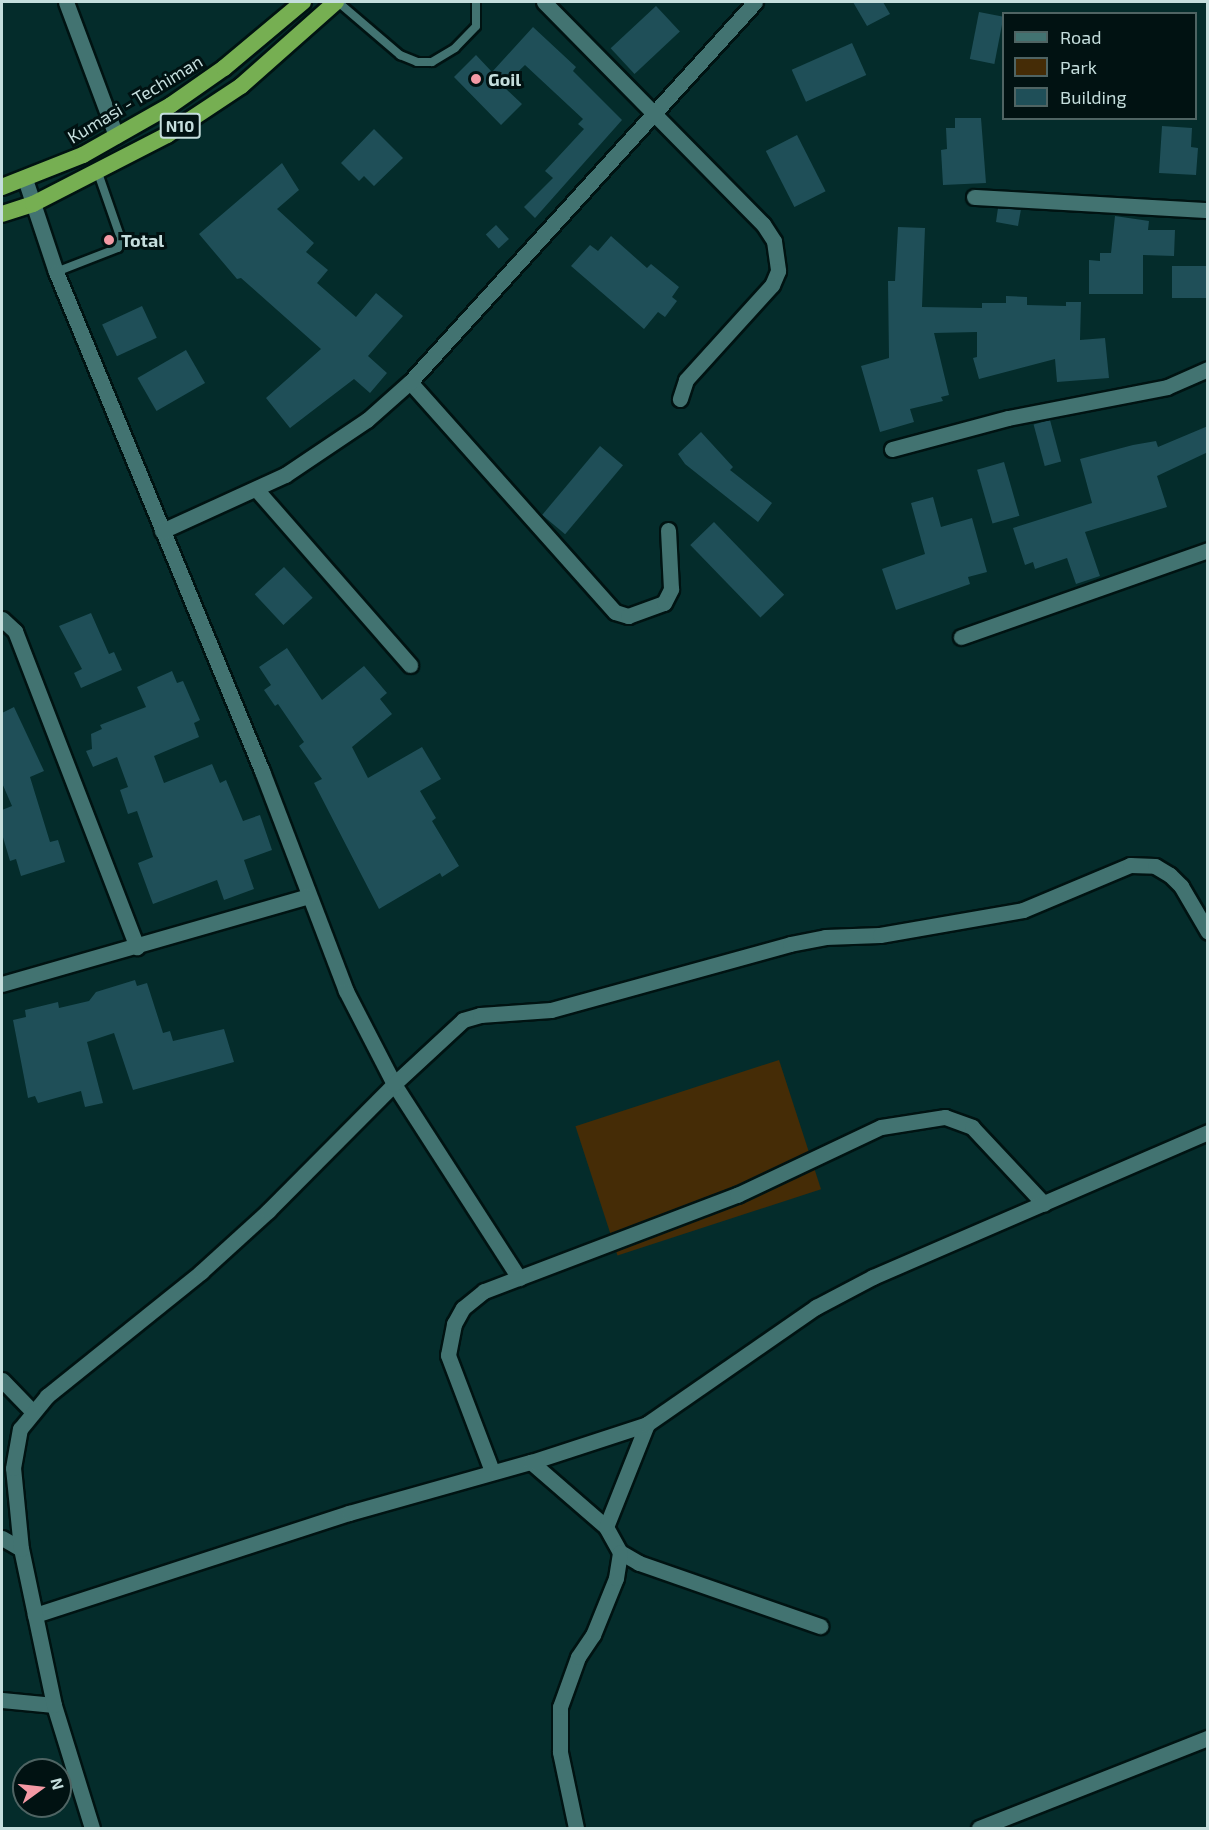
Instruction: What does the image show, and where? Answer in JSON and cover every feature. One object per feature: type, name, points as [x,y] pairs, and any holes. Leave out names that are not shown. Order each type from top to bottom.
[{"type":"highway","name":"Kumasi - Techiman","points":[[2,187],[83,155],[116,136],[224,68],[303,2]]},
{"type":"highway","name":"N10","points":[[2,214],[33,204],[98,173],[167,135],[241,86],[337,2]]},
{"type":"street","points":[[66,2],[116,136]]},
{"type":"street","points":[[544,2],[651,115],[763,224],[774,241],[778,271],[772,285],[686,380],[680,399]]},
{"type":"street","points":[[162,531],[256,489],[358,427],[410,382],[755,2]]},
{"type":"street","points":[[25,179],[56,272],[262,771],[346,991],[394,1084],[519,1278]]},
{"type":"street","points":[[974,197],[1208,210]]},
{"type":"street","points":[[892,449],[1008,418],[1167,387],[1208,369]]},
{"type":"street","points":[[410,382],[615,612],[627,616],[664,603],[671,589],[668,530]]},
{"type":"street","points":[[256,489],[410,665]]},
{"type":"street","points":[[960,637],[1208,550]]},
{"type":"street","points":[[2,619],[15,631],[137,947]]},
{"type":"street","points":[[92,1828],[54,1705],[21,1549],[13,1468],[20,1429],[32,1411],[201,1272],[268,1211],[394,1084],[463,1020],[480,1015],[551,1010],[790,944],[825,937],[880,935],[1023,910],[1130,865],[1155,866],[1170,875],[1181,886],[1208,932]]},
{"type":"street","points":[[2,984],[308,896]]},
{"type":"street","points":[[492,1471],[452,1370],[450,1339],[463,1308],[484,1291],[737,1195],[858,1135],[881,1127],[945,1117],[972,1127],[1044,1204]]},
{"type":"street","points":[[35,1615],[349,1513],[492,1471],[531,1462],[647,1424],[816,1307],[873,1276],[1208,1132]]},
{"type":"street","points":[[2,1380],[32,1411]]},
{"type":"street","points":[[606,1527],[647,1424]]},
{"type":"street","points":[[531,1462],[606,1527],[620,1552],[639,1563],[820,1626]]},
{"type":"street","points":[[2,1538],[21,1549]]},
{"type":"street","points":[[576,1828],[560,1752],[560,1707],[578,1657],[593,1635],[616,1578],[620,1552]]},
{"type":"street","points":[[2,1700],[54,1705]]},
{"type":"street","points":[[979,1828],[1208,1738]]},
{"type":"lane","points":[[337,2],[400,55],[417,62],[432,62],[455,48],[476,26],[476,2]]},
{"type":"lane","points":[[56,272],[118,248],[121,239],[98,173]]},
{"type":"green space","points":[[779,1060],[821,1189],[618,1255],[575,1126]]},
{"type":"building","points":[[853,2],[883,2],[890,14],[867,26]]},
{"type":"building","points":[[656,6],[680,32],[635,74],[611,48]]},
{"type":"building","points":[[979,12],[1002,16],[994,64],[970,59]]},
{"type":"building","points":[[533,27],[576,67],[573,71],[622,120],[535,218],[524,207],[553,178],[545,171],[584,129],[578,124],[583,119],[525,65],[503,86],[522,104],[501,125],[454,77],[476,55],[492,72]]},
{"type":"building","points":[[852,43],[866,75],[806,102],[792,70]]},
{"type":"building","points":[[955,118],[981,118],[986,183],[943,185],[941,150],[947,149],[946,128],[955,128]]},
{"type":"building","points":[[1162,126],[1192,128],[1191,147],[1198,148],[1196,175],[1159,173]]},
{"type":"building","points":[[374,129],[403,158],[374,186],[364,176],[359,181],[341,163]]},
{"type":"building","points":[[797,135],[826,191],[794,207],[766,151]]},
{"type":"building","points":[[282,163],[299,190],[277,209],[314,243],[306,252],[328,270],[317,283],[356,317],[376,293],[403,316],[368,356],[387,373],[370,393],[354,379],[290,428],[266,398],[321,349],[241,278],[237,279],[199,234]]},
{"type":"building","points":[[998,208],[1021,209],[1018,226],[996,222]]},
{"type":"building","points":[[1115,216],[1149,221],[1148,230],[1175,230],[1174,256],[1143,255],[1143,294],[1089,294],[1089,260],[1100,261],[1100,253],[1111,253]]},
{"type":"building","points":[[496,225],[509,239],[499,248],[486,235]]},
{"type":"building","points":[[898,227],[925,228],[922,307],[982,308],[982,303],[1006,303],[1006,296],[1027,297],[1027,305],[1066,306],[1066,302],[1081,302],[1080,340],[1105,338],[1109,378],[1057,382],[1055,359],[979,379],[973,358],[977,357],[977,332],[934,333],[949,395],[941,397],[943,401],[910,409],[914,422],[880,432],[861,366],[889,358],[888,281],[895,281]]},
{"type":"building","points":[[611,236],[647,268],[651,264],[679,287],[672,297],[677,301],[665,317],[658,312],[644,329],[571,266],[590,245],[598,251]]},
{"type":"building","points":[[1172,266],[1208,266],[1208,298],[1172,298]]},
{"type":"building","points":[[142,306],[157,338],[117,356],[102,325]]},
{"type":"building","points":[[186,350],[205,383],[157,411],[138,378]]},
{"type":"building","points":[[1050,420],[1061,462],[1045,466],[1034,424]]},
{"type":"building","points":[[1208,426],[1208,452],[1157,476],[1167,507],[1085,532],[1100,576],[1076,584],[1067,558],[1035,569],[1033,562],[1025,565],[1013,528],[1092,503],[1080,459],[1156,441],[1158,447]]},
{"type":"building","points":[[701,432],[733,467],[730,470],[772,503],[758,522],[685,464],[678,454]]},
{"type":"building","points":[[600,446],[623,465],[565,534],[542,515]]},
{"type":"building","points":[[1004,462],[1019,516],[993,524],[977,470]]},
{"type":"building","points":[[933,497],[941,527],[972,518],[987,572],[968,577],[970,584],[896,610],[882,569],[925,554],[911,503]]},
{"type":"building","points":[[714,522],[784,595],[760,618],[690,545]]},
{"type":"building","points":[[284,567],[313,598],[283,625],[255,594]]},
{"type":"building","points":[[91,613],[109,654],[114,652],[122,670],[81,688],[74,673],[82,669],[59,626]]},
{"type":"building","points":[[287,648],[322,700],[364,666],[387,693],[380,699],[392,714],[352,747],[368,778],[422,747],[441,779],[420,791],[436,818],[432,821],[459,866],[442,877],[440,873],[379,909],[314,783],[322,779],[299,746],[304,742],[278,704],[275,706],[264,690],[271,685],[259,667]]},
{"type":"building","points":[[172,671],[177,683],[183,681],[200,720],[194,723],[199,737],[154,756],[164,783],[212,764],[220,783],[226,780],[243,821],[260,815],[272,850],[244,860],[254,889],[224,900],[217,880],[153,904],[138,863],[153,857],[137,811],[128,814],[120,790],[128,787],[117,757],[93,767],[86,751],[92,749],[91,734],[102,729],[100,725],[146,707],[137,687]]},
{"type":"building","points":[[14,707],[44,771],[30,777],[50,842],[58,840],[65,862],[21,876],[16,859],[10,861],[2,834],[2,810],[12,806],[2,783],[2,713]]},
{"type":"building","points":[[135,980],[137,986],[147,983],[163,1033],[170,1031],[173,1041],[224,1029],[234,1062],[133,1090],[114,1033],[87,1042],[103,1103],[85,1107],[81,1091],[38,1103],[35,1096],[28,1098],[13,1020],[26,1017],[25,1010],[58,1002],[59,1008],[89,1001],[96,992]]},
{"type":"place","name":"Goil","points":[[476,79]]},
{"type":"place","name":"Total","points":[[109,240]]}]
